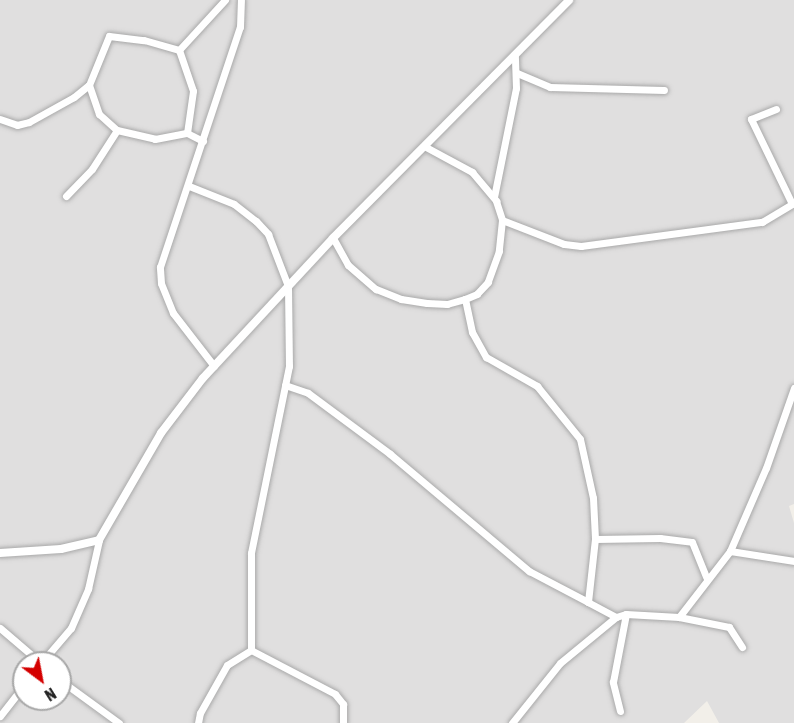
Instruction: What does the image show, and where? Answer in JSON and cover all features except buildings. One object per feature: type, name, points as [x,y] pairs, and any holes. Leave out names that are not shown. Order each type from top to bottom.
[{"type":"street","points":[[179,50],[225,0]]},
{"type":"street","points":[[214,366],[173,313],[161,283],[160,267],[189,186],[240,27],[242,0]]},
{"type":"street","points":[[51,651],[71,628],[88,589],[99,540],[161,433],[214,366],[333,238],[569,0]]},
{"type":"street","points":[[0,119],[17,125],[29,122],[89,85],[109,36],[144,40],[179,50]]},
{"type":"street","points":[[179,50],[193,91],[187,133]]},
{"type":"street","points":[[494,197],[517,73],[515,55]]},
{"type":"street","points":[[517,73],[550,87],[664,90]]},
{"type":"street","points":[[89,85],[99,114],[117,130],[155,139],[187,133],[203,141]]},
{"type":"street","points":[[502,220],[564,244],[581,246],[762,222],[793,203],[751,119],[751,116],[776,109]]},
{"type":"street","points":[[66,196],[92,169],[117,130]]},
{"type":"street","points":[[333,238],[348,266],[376,289],[401,299],[447,304],[477,294],[488,282],[499,251],[502,220],[494,197],[472,172],[424,146]]},
{"type":"street","points":[[189,186],[234,204],[256,221],[268,234],[288,286],[289,366],[251,553],[251,650]]},
{"type":"street","points":[[465,299],[472,332],[486,357],[537,386],[580,439],[593,498],[595,539],[588,602]]},
{"type":"street","points":[[285,385],[308,393],[390,454],[530,571],[616,617]]},
{"type":"street","points":[[679,617],[706,578],[730,551],[766,468],[794,388]]},
{"type":"street","points":[[595,539],[660,538],[692,542],[706,578]]},
{"type":"street","points":[[0,553],[61,549],[99,540]]},
{"type":"street","points":[[730,551],[794,561]]},
{"type":"street","points":[[620,711],[614,682],[626,614]]},
{"type":"street","points":[[512,723],[560,663],[616,617],[626,614],[679,617],[729,627],[742,647]]},
{"type":"street","points":[[0,628],[27,651]]},
{"type":"street","points":[[198,723],[200,713],[227,665],[251,650]]},
{"type":"street","points":[[251,650],[335,694],[343,704],[343,723]]},
{"type":"street","points":[[72,689],[118,723]]},
{"type":"street","points":[[0,716],[12,700]]},
{"type":"shaded area","points":[[0,0],[794,0],[794,504],[789,506],[794,523],[794,723],[719,723],[707,701],[684,723],[0,723]]}]
